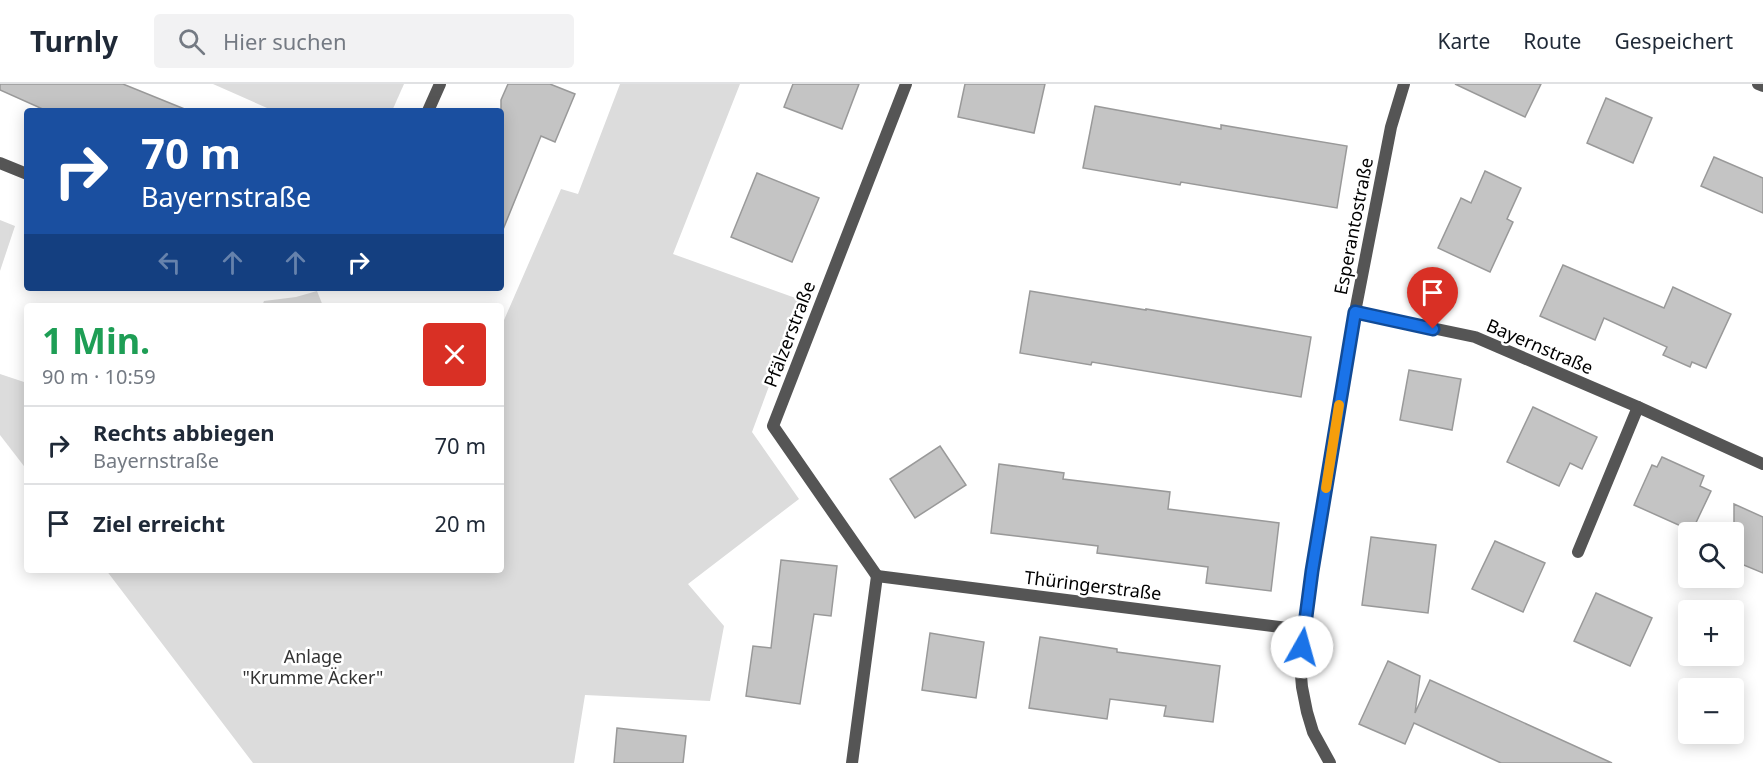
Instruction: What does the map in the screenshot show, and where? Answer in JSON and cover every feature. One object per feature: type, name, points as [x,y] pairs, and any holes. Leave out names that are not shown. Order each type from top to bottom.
[{"type":"street","points":[[429,108],[440,84]]},
{"type":"street","name":"Pfälzerstraße","points":[[877,576],[772,426],[906,84]]},
{"type":"street","name":"Esperantostraße","points":[[1330,763],[1313,732],[1302,687],[1300,664],[1312,571],[1355,312],[1391,126],[1404,84]]},
{"type":"street","points":[[1758,84],[1763,86]]},
{"type":"street","points":[[0,163],[24,173]]},
{"type":"street","name":"Bayernstraße","points":[[1355,312],[1475,337],[1763,464]]},
{"type":"street","points":[[1578,552],[1638,407]]},
{"type":"street","points":[[852,763],[877,576]]},
{"type":"street","name":"Thüringerstraße","points":[[877,576],[1304,630]]},
{"type":"green space","points":[[213,84],[404,84],[393,108],[267,108]]},
{"type":"green space","name":"Anlage \"Krumme Äcker\"","points":[[620,84],[740,84],[673,254],[801,300],[752,432],[799,499],[688,584],[724,626],[710,701],[585,695],[574,763],[253,763],[108,573],[504,573],[504,320],[561,189],[578,194]]},
{"type":"green space","points":[[0,220],[15,226],[0,271]]},
{"type":"green space","points":[[317,291],[322,303],[263,303],[264,301],[296,297]]},
{"type":"green space","points":[[0,374],[24,382],[24,466],[0,435]]},
{"type":"building","points":[[0,84],[123,84],[182,108],[40,108],[0,90]]},
{"type":"building","points":[[508,84],[550,84],[575,94],[555,142],[541,136],[504,227],[504,108],[501,108],[501,100]]},
{"type":"building","points":[[793,84],[859,84],[842,129],[784,107]]},
{"type":"building","points":[[965,84],[1045,84],[1034,133],[958,117]]},
{"type":"building","points":[[1455,84],[1541,84],[1525,117]]},
{"type":"building","points":[[1606,98],[1652,118],[1633,163],[1587,143]]},
{"type":"building","points":[[1095,106],[1221,129],[1221,125],[1347,146],[1337,208],[1083,168]]},
{"type":"building","points":[[1714,157],[1763,178],[1763,213],[1701,186]]},
{"type":"building","points":[[1485,171],[1521,188],[1507,219],[1513,222],[1490,272],[1438,248],[1461,198],[1471,203]]},
{"type":"building","points":[[757,173],[819,198],[792,262],[731,237]]},
{"type":"building","points":[[1563,265],[1664,308],[1673,287],[1731,314],[1706,368],[1692,362],[1690,367],[1663,355],[1667,347],[1604,318],[1595,340],[1540,316]]},
{"type":"building","points":[[1030,291],[1311,337],[1301,397],[1092,362],[1091,365],[1020,353]]},
{"type":"building","points":[[1409,370],[1461,379],[1452,430],[1400,420]]},
{"type":"building","points":[[1533,407],[1597,437],[1582,469],[1570,463],[1559,486],[1507,462]]},
{"type":"building","points":[[940,446],[966,485],[915,518],[890,479]]},
{"type":"building","points":[[1662,457],[1704,476],[1700,486],[1711,491],[1696,522],[1678,522],[1678,525],[1634,505],[1652,465],[1657,467]]},
{"type":"building","points":[[999,464],[1064,473],[1063,479],[1170,492],[1168,509],[1279,523],[1271,591],[1206,583],[1208,567],[1097,553],[1098,546],[991,533]]},
{"type":"building","points":[[1734,504],[1763,517],[1763,573],[1744,565],[1744,522],[1734,522]]},
{"type":"building","points":[[1371,537],[1436,545],[1428,613],[1362,605]]},
{"type":"building","points":[[1495,541],[1545,563],[1523,612],[1472,589]]},
{"type":"building","points":[[781,560],[837,566],[831,616],[814,614],[800,704],[746,696],[753,646],[771,648]]},
{"type":"building","points":[[1596,593],[1652,618],[1630,666],[1574,641]]},
{"type":"building","points":[[930,633],[984,642],[976,698],[922,690]]},
{"type":"building","points":[[1040,637],[1117,649],[1117,652],[1220,666],[1213,722],[1164,716],[1166,706],[1110,699],[1107,719],[1029,708]]},
{"type":"building","points":[[1388,661],[1420,676],[1415,713],[1430,680],[1612,763],[1501,763],[1414,723],[1405,744],[1359,724]]},
{"type":"building","points":[[617,728],[686,736],[683,763],[614,763]]},
{"type":"slow traffic","points":[[1326,488],[1339,405]]},
{"type":"route","points":[[1302,647],[1312,571],[1355,312],[1433,329]]}]
